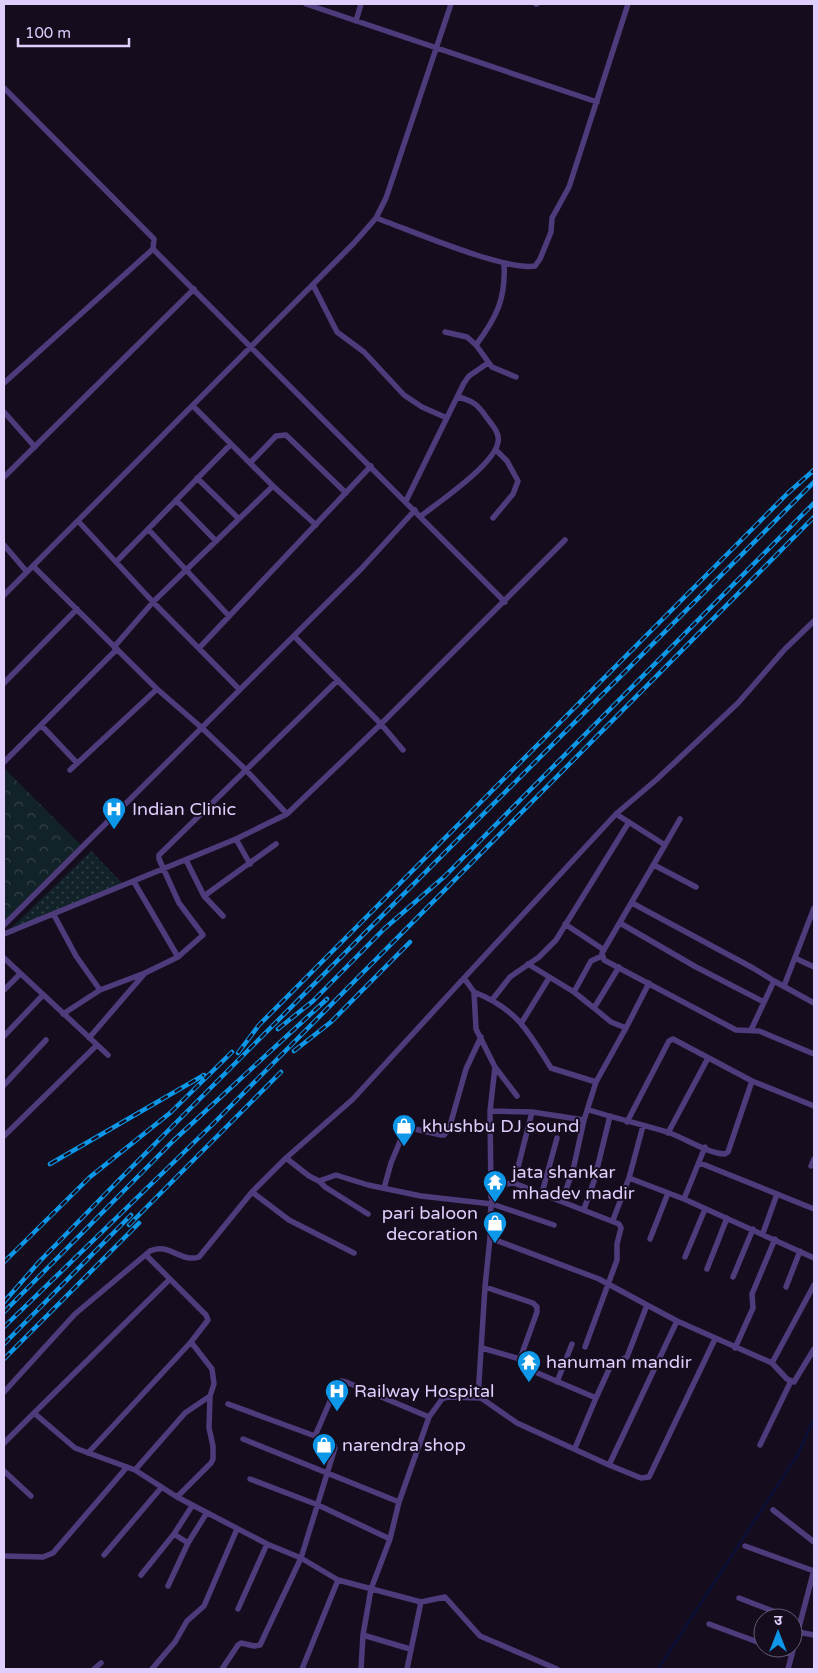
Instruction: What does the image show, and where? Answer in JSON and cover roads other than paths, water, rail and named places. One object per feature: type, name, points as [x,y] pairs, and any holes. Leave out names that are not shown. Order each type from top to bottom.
[{"type":"street","points":[[306,4],[596,102]]},
{"type":"street","points":[[356,21],[361,4]]},
{"type":"street","points":[[4,595],[313,285],[376,218],[386,198],[404,150],[451,4]]},
{"type":"street","points":[[376,218],[504,263],[526,267],[535,266],[540,259],[551,232],[552,218],[569,187],[628,4]]},
{"type":"street","points":[[4,88],[154,239],[153,249],[4,383]]},
{"type":"street","points":[[153,249],[252,346],[505,602]]},
{"type":"street","points":[[476,345],[488,328],[504,295],[504,263]]},
{"type":"street","points":[[313,285],[337,332],[364,352],[404,395],[422,407],[447,418]]},
{"type":"street","points":[[4,477],[194,289]]},
{"type":"street","points":[[445,332],[467,337],[476,345],[488,363],[516,377]]},
{"type":"street","points":[[406,501],[469,376],[488,363]]},
{"type":"street","points":[[421,516],[472,476],[496,450],[499,441],[498,434],[482,409],[471,400],[458,397]]},
{"type":"street","points":[[193,406],[250,464],[316,525]]},
{"type":"street","points":[[4,412],[35,447]]},
{"type":"street","points":[[250,464],[276,436],[286,435],[346,492]]},
{"type":"street","points":[[116,562],[231,444]]},
{"type":"street","points":[[492,518],[513,494],[518,480],[507,461],[496,450]]},
{"type":"street","points":[[200,647],[371,466]]},
{"type":"street","points":[[197,478],[238,519]]},
{"type":"street","points":[[4,762],[116,648],[153,602],[273,486]]},
{"type":"street","points":[[176,500],[216,541]]},
{"type":"street","points":[[4,925],[362,568],[415,510]]},
{"type":"street","points":[[78,521],[153,602],[200,647],[239,689]]},
{"type":"street","points":[[148,529],[185,571],[229,616]]},
{"type":"street","points":[[4,934],[236,839],[287,814],[382,724],[565,540]]},
{"type":"street","points":[[4,545],[27,572]]},
{"type":"street","points":[[33,566],[157,689],[245,769],[287,814]]},
{"type":"street","points":[[4,683],[77,609]]},
{"type":"street","points":[[4,1392],[75,1314],[146,1254],[157,1247],[190,1259],[199,1258],[252,1192],[286,1158],[353,1099],[616,814],[656,780],[738,704],[785,649],[814,621]]},
{"type":"street","points":[[294,636],[382,724],[403,750]]},
{"type":"street","points":[[63,1014],[100,990],[145,973],[178,957],[203,935],[179,902],[158,860],[164,848],[338,680]]},
{"type":"street","points":[[70,770],[157,689]]},
{"type":"street","points":[[41,725],[77,763]]},
{"type":"street","points":[[616,814],[665,845]]},
{"type":"street","points":[[574,992],[590,961],[603,953],[680,820]]},
{"type":"street","points":[[492,1000],[510,977],[546,951],[629,822]]},
{"type":"street","points":[[236,839],[250,864]]},
{"type":"street","points":[[204,896],[276,844]]},
{"type":"street","points":[[186,860],[204,896],[223,916]]},
{"type":"street","points":[[654,865],[696,887]]},
{"type":"street","points":[[134,882],[178,957]]},
{"type":"street","points":[[632,903],[814,1003]]},
{"type":"street","points":[[784,986],[796,959],[814,908]]},
{"type":"street","points":[[54,915],[76,956],[100,990]]},
{"type":"street","points":[[620,923],[696,967],[764,1002]]},
{"type":"street","points":[[565,924],[603,953],[604,960],[736,1030],[751,1030],[814,1054]]},
{"type":"street","points":[[4,958],[19,975],[108,1055]]},
{"type":"street","points":[[796,959],[814,967]]},
{"type":"street","points":[[528,964],[574,992],[611,1022],[626,1028]]},
{"type":"street","points":[[594,1008],[619,967]]},
{"type":"street","points":[[89,1038],[145,973]]},
{"type":"street","points":[[4,990],[19,975]]},
{"type":"street","points":[[464,978],[474,992],[492,1000],[522,1022],[551,1068],[596,1082]]},
{"type":"street","points":[[522,1022],[549,978]]},
{"type":"street","points":[[751,1030],[774,981]]},
{"type":"street","points":[[562,1201],[575,1162],[584,1120],[596,1082],[649,983]]},
{"type":"street","points":[[474,992],[474,1020],[481,1037],[495,1067],[517,1096]]},
{"type":"street","points":[[4,1036],[42,996]]},
{"type":"street","points":[[384,1188],[391,1163],[406,1127],[441,1135],[444,1135],[449,1129],[466,1069],[481,1037]]},
{"type":"street","points":[[627,1122],[669,1041],[673,1039],[752,1081],[814,1106]]},
{"type":"street","points":[[4,1086],[46,1040]]},
{"type":"street","points":[[4,1136],[97,1045]]},
{"type":"street","points":[[668,1133],[708,1058]]},
{"type":"street","points":[[478,1397],[492,1201],[490,1111],[495,1067]]},
{"type":"street","points":[[588,1110],[668,1133],[721,1154],[728,1152],[752,1081]]},
{"type":"street","points":[[490,1111],[532,1112],[584,1120]]},
{"type":"street","points":[[514,1183],[532,1112]]},
{"type":"street","points":[[584,1209],[594,1181],[610,1116]]},
{"type":"street","points":[[613,1220],[629,1178],[642,1126]]},
{"type":"street","points":[[542,1193],[557,1138]]},
{"type":"street","points":[[684,1199],[705,1147]]},
{"type":"street","points":[[286,1158],[308,1176],[319,1180],[325,1187],[368,1214]]},
{"type":"street","points":[[812,1166],[814,1159]]},
{"type":"street","points":[[700,1163],[814,1209]]},
{"type":"street","points":[[319,1180],[336,1175],[384,1188],[447,1200],[492,1201],[554,1225]]},
{"type":"street","points":[[629,1178],[763,1233],[814,1258]]},
{"type":"street","points":[[492,1201],[501,1184],[514,1183],[613,1220],[621,1228],[617,1244],[619,1254],[585,1347]]},
{"type":"street","points":[[252,1192],[289,1220],[354,1253]]},
{"type":"street","points":[[650,1239],[668,1193]]},
{"type":"street","points":[[763,1233],[777,1194]]},
{"type":"street","points":[[685,1257],[705,1208]]},
{"type":"street","points":[[707,1269],[727,1218]]},
{"type":"street","points":[[733,1277],[753,1229]]},
{"type":"street","points":[[490,1238],[608,1284],[715,1339],[772,1363],[791,1381]]},
{"type":"street","points":[[735,1348],[753,1308],[752,1294],[775,1239]]},
{"type":"street","points":[[786,1287],[800,1252]]},
{"type":"street","points":[[88,1453],[191,1342],[208,1320],[206,1315],[146,1254]]},
{"type":"street","points":[[4,1443],[170,1279]]},
{"type":"street","points":[[772,1363],[814,1285]]},
{"type":"street","points":[[485,1287],[533,1303],[537,1307],[538,1312],[520,1359],[521,1366],[596,1398]]},
{"type":"street","points":[[575,1448],[610,1365],[627,1357],[647,1305]]},
{"type":"street","points":[[609,1465],[678,1321]]},
{"type":"street","points":[[361,1669],[363,1635],[371,1588],[390,1539],[399,1502],[429,1416],[442,1400],[448,1397],[478,1397],[517,1423],[609,1465],[641,1478],[649,1477],[715,1339]]},
{"type":"street","points":[[177,1497],[213,1459],[213,1446],[209,1428],[210,1396],[214,1384],[212,1369],[191,1342]]},
{"type":"street","points":[[557,1382],[572,1344]]},
{"type":"street","points":[[482,1348],[520,1359]]},
{"type":"street","points":[[760,1445],[791,1381],[797,1379],[814,1349]]},
{"type":"street","points":[[316,1436],[337,1385],[341,1381],[429,1416]]},
{"type":"street","points":[[135,1470],[185,1413],[210,1396]]},
{"type":"street","points":[[222,1669],[238,1645],[246,1643],[254,1646],[260,1645],[300,1558],[328,1475],[334,1445],[316,1436],[228,1404]]},
{"type":"street","points":[[34,1413],[75,1448],[135,1470],[161,1488],[206,1514],[300,1558],[338,1580],[421,1602],[445,1597],[480,1636],[557,1669]]},
{"type":"street","points":[[243,1439],[328,1475],[399,1502]]},
{"type":"street","points":[[4,1556],[43,1557],[53,1553],[127,1467]]},
{"type":"street","points":[[4,1471],[31,1496]]},
{"type":"street","points":[[250,1479],[318,1505],[390,1539]]},
{"type":"street","points":[[104,1555],[161,1488]]},
{"type":"street","points":[[141,1575],[174,1534],[192,1506]]},
{"type":"street","points":[[773,1510],[814,1542]]},
{"type":"street","points":[[168,1586],[188,1543],[206,1514]]},
{"type":"street","points":[[152,1669],[175,1642],[187,1621],[204,1606],[237,1529]]},
{"type":"street","points":[[174,1534],[188,1543]]},
{"type":"street","points":[[238,1608],[267,1544]]},
{"type":"street","points":[[745,1546],[814,1570],[812,1590],[803,1614]]},
{"type":"street","points":[[302,1669],[338,1580]]},
{"type":"street","points":[[739,1598],[766,1608]]},
{"type":"street","points":[[407,1669],[421,1602]]},
{"type":"street","points":[[709,1624],[753,1640]]},
{"type":"street","points":[[363,1635],[410,1649]]},
{"type":"street","points":[[94,1669],[101,1663]]},
{"type":"waterway","points":[[658,1669],[798,1454],[814,1418]]},
{"type":"railway","points":[[238,1053],[259,1025],[788,493],[814,470]]},
{"type":"railway","points":[[4,1302],[39,1262],[118,1181],[814,482]]},
{"type":"railway","points":[[278,1029],[313,1001],[384,929],[445,876],[814,503]]},
{"type":"railway","points":[[4,1327],[213,1124],[814,517]]},
{"type":"railway","points":[[294,1051],[331,1022],[410,942]]},
{"type":"railway","points":[[4,1312],[173,1141],[327,999]]},
{"type":"railway","points":[[4,1262],[90,1177],[170,1113],[232,1052]]},
{"type":"railway","points":[[129,1225],[281,1072]]},
{"type":"railway","points":[[50,1164],[204,1075]]},
{"type":"railway","points":[[4,1344],[131,1215]]},
{"type":"railway","points":[[4,1359],[139,1223]]},
{"type":"place","name":"Indian Clinic","points":[[114,830]]},
{"type":"place","name":"khushbu DJ sound","points":[[404,1147]]},
{"type":"place","name":"jata shankar mhadev madir","points":[[495,1203]]},
{"type":"place","name":"pari baloon decoration","points":[[495,1244]]},
{"type":"place","name":"hanuman mandir","points":[[529,1383]]},
{"type":"place","name":"Railway Hospital","points":[[337,1412]]},
{"type":"place","name":"narendra shop","points":[[324,1466]]}]
